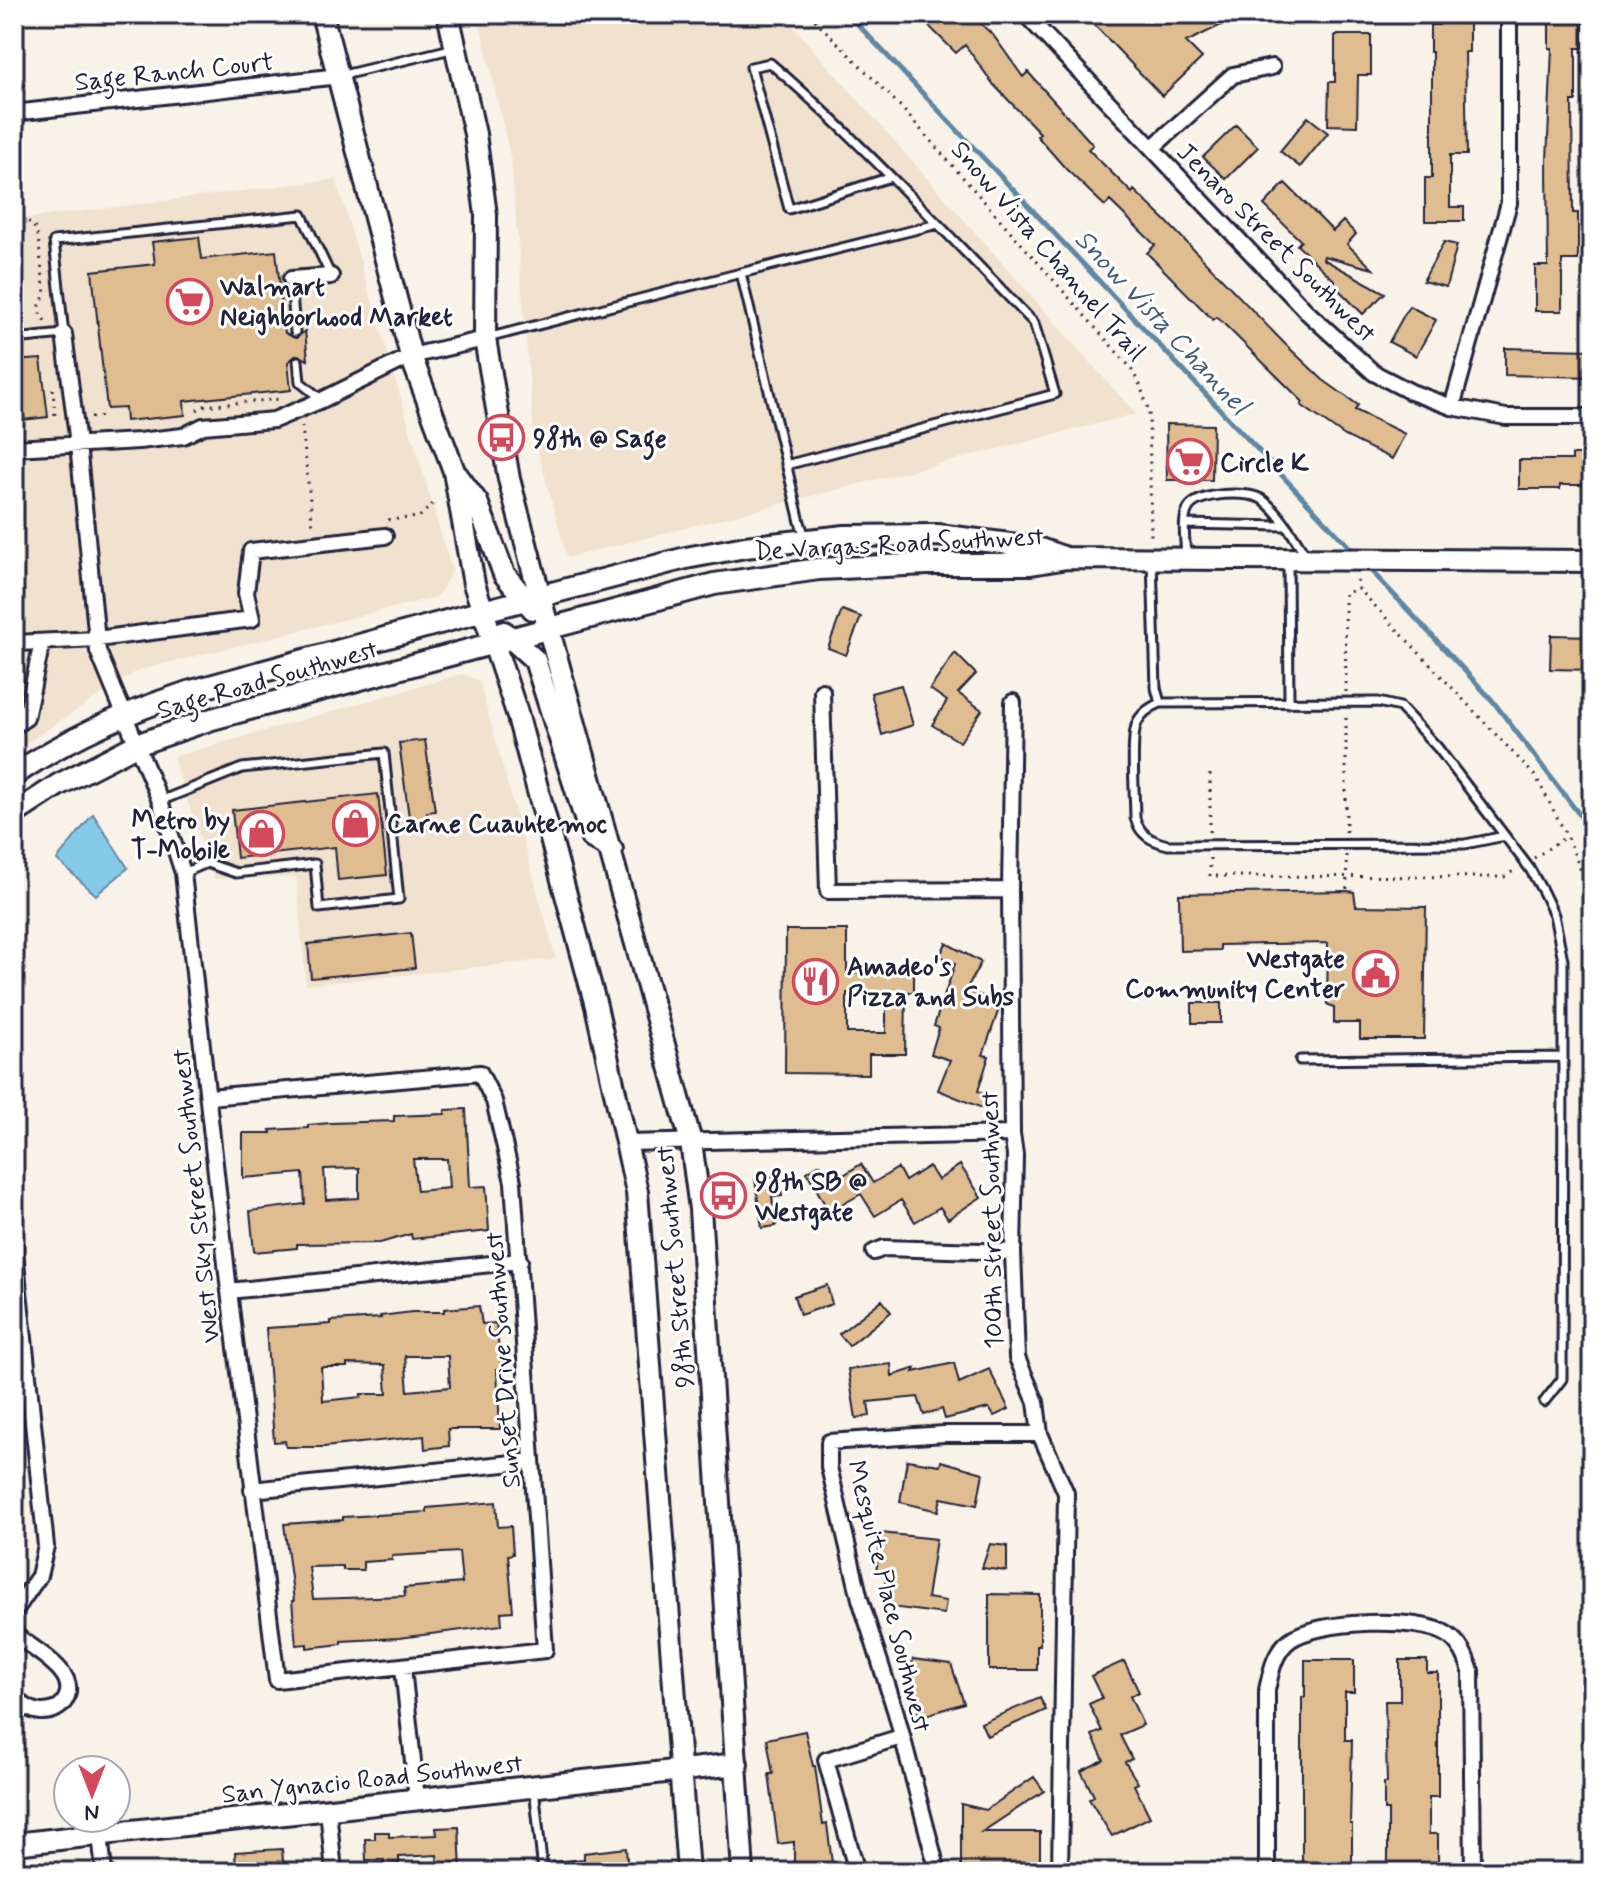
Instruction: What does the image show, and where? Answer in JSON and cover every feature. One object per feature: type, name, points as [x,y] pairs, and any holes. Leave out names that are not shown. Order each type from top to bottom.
[{"type":"main road","points":[[322,14],[411,356],[454,471],[477,502],[504,574],[533,598]]},
{"type":"main road","name":"98th Street Southwest","points":[[448,14],[475,134],[486,215],[485,339],[533,598],[548,627],[691,1142],[700,1209],[743,1872]]},
{"type":"main road","name":"98th Street Southwest","points":[[454,471],[474,584],[483,611],[502,640],[517,713],[596,1006],[637,1192],[688,1872]]},
{"type":"main road","name":"De Vargas Road Southwest","points":[[533,598],[713,552],[805,539],[887,534],[938,535],[1034,547],[1067,558]]},
{"type":"main road","name":"De Vargas Road Southwest","points":[[548,627],[714,584],[784,572],[867,565],[1031,564],[1067,558],[1592,561]]},
{"type":"main road","name":"Sage Road Southwest","points":[[14,775],[123,716],[227,681],[533,598]]},
{"type":"main road","name":"Sage Road Southwest","points":[[14,814],[58,785],[136,745],[212,719],[548,627]]},
{"type":"main road","points":[[502,640],[535,660],[591,837],[612,850]]},
{"type":"main road","name":"San Ygnacio Road Southwest","points":[[132,1830],[737,1764]]},
{"type":"main road","name":"San Ygnacio Road Southwest","points":[[14,1844],[100,1834]]},
{"type":"street","name":"Jenaro Street Southwest","points":[[1025,14],[1307,312],[1374,373],[1411,392],[1452,407],[1506,417],[1592,417]]},
{"type":"street","points":[[1452,407],[1509,203],[1509,14]]},
{"type":"street","points":[[1152,148],[1233,75],[1272,67]]},
{"type":"street","name":"Sage Ranch Court","points":[[14,113],[339,76]]},
{"type":"street","points":[[291,279],[331,276]]},
{"type":"street","name":"West Sky Street Southwest","points":[[64,334],[98,651],[160,801],[183,873],[252,1490],[277,1680],[403,1668]]},
{"type":"street","points":[[14,448],[183,436],[203,426],[274,420],[411,356],[485,339]]},
{"type":"street","points":[[14,643],[97,639],[252,619],[246,593],[251,551],[385,536]]},
{"type":"street","points":[[20,722],[42,642]]},
{"type":"street","points":[[822,691],[828,891],[1010,890]]},
{"type":"street","name":"100th Street Southwest","points":[[1013,702],[1010,890],[1012,1134],[1015,1155],[1013,1252],[1017,1358],[1036,1402],[1040,1434],[1066,1493],[1060,1872]]},
{"type":"street","name":"Sunset Drive Southwest","points":[[209,1097],[480,1073],[494,1101],[513,1182],[545,1650],[403,1668]]},
{"type":"street","points":[[626,1143],[1012,1134]]},
{"type":"street","points":[[14,1244],[46,1546],[39,1576],[14,1612]]},
{"type":"street","points":[[874,1252],[884,1248],[1013,1252]]},
{"type":"street","points":[[229,1291],[520,1261]]},
{"type":"street","name":"Mesquite Place Southwest","points":[[938,1872],[896,1713],[860,1599],[829,1467],[829,1442],[944,1434],[1040,1434]]},
{"type":"street","points":[[252,1490],[532,1461]]},
{"type":"street","points":[[1267,1872],[1267,1690],[1273,1662],[1288,1641],[1307,1630],[1331,1625],[1410,1624],[1432,1627],[1448,1635],[1463,1650],[1471,1671],[1473,1872]]},
{"type":"street","points":[[14,1634],[63,1672],[69,1687],[66,1701],[56,1710],[40,1713],[26,1708],[14,1698]]},
{"type":"street","points":[[403,1668],[417,1799]]},
{"type":"street","points":[[857,1872],[826,1760],[901,1737]]},
{"type":"street","points":[[328,1809],[334,1872]]},
{"type":"street","points":[[100,1834],[104,1872]]},
{"type":"lane","points":[[339,76],[457,48]]},
{"type":"lane","points":[[786,465],[1055,394],[1034,323],[891,177],[801,90],[770,63],[751,67],[789,209],[891,177]]},
{"type":"lane","points":[[14,339],[64,334],[54,241],[302,215],[331,276]]},
{"type":"lane","points":[[485,339],[938,224]]},
{"type":"lane","points":[[741,273],[805,539]]},
{"type":"lane","points":[[291,279],[295,332]]},
{"type":"lane","points":[[298,361],[300,382],[322,400]]},
{"type":"lane","points":[[1186,558],[1185,524],[1189,507],[1198,499],[1229,494],[1262,499],[1286,526],[1304,560],[1289,703]]},
{"type":"lane","points":[[1185,524],[1286,526]]},
{"type":"lane","points":[[1152,558],[1156,688],[1160,703]]},
{"type":"lane","points":[[14,701],[20,722]]},
{"type":"lane","points":[[1505,836],[1465,844],[1168,845],[1155,842],[1138,827],[1135,818],[1134,730],[1137,721],[1150,707],[1160,703],[1378,702],[1400,707],[1438,748],[1526,863],[1554,915],[1563,960],[1562,1379],[1544,1402]]},
{"type":"lane","points":[[160,801],[242,768],[384,753],[399,899],[319,908],[315,864],[236,873],[207,863],[183,873]]},
{"type":"lane","points":[[1300,1060],[1563,1057]]},
{"type":"lane","points":[[534,1786],[543,1872]]},
{"type":"path","name":"Snow Vista Channel Trail","points":[[809,14],[900,106],[1130,367],[1149,411],[1152,558]]},
{"type":"path","points":[[14,218],[23,217],[34,226],[38,238],[45,294],[40,315],[46,322]]},
{"type":"path","points":[[194,412],[203,406],[288,398],[301,422],[312,528],[325,527]]},
{"type":"path","points":[[86,418],[107,416]]},
{"type":"path","points":[[48,417],[60,418]]},
{"type":"path","points":[[384,520],[419,517],[437,500]]},
{"type":"path","points":[[1353,560],[1359,589],[1536,777],[1567,836],[1587,886],[1592,917]]},
{"type":"path","points":[[1347,891],[1345,593],[1359,589]]},
{"type":"path","points":[[1210,774],[1210,876],[1504,877],[1567,836]]},
{"type":"shaded area","points":[[478,14],[782,14],[1136,414],[567,558],[534,436],[511,161]]},
{"type":"shaded area","points":[[336,179],[452,571],[437,597],[139,670],[14,751],[14,220]]},
{"type":"shaded area","points":[[462,674],[479,681],[556,959],[306,985],[296,877],[214,879],[173,757]]},
{"type":"water","points":[[93,814],[128,868],[96,895],[57,860]]},
{"type":"building","points":[[933,14],[970,14],[993,35],[1023,77],[1028,72],[1093,145],[1088,149],[1132,193],[1134,190],[1165,220],[1285,344],[1323,380],[1358,405],[1355,410],[1405,434],[1392,459],[1345,436],[1301,405],[1303,402],[1217,317],[1213,320],[1147,253],[1155,245],[1110,201],[1105,206],[1066,169],[1037,136],[1040,133],[994,85],[965,45],[956,53],[925,22]]},
{"type":"building","points":[[1084,14],[1244,14],[1186,42],[1202,58],[1162,96]]},
{"type":"building","points":[[1439,14],[1469,14],[1469,52],[1465,52],[1467,155],[1450,155],[1450,207],[1464,207],[1464,221],[1425,221],[1425,178],[1432,178],[1430,25],[1439,25]]},
{"type":"building","points":[[1549,14],[1583,14],[1583,48],[1576,48],[1576,101],[1572,101],[1573,213],[1578,213],[1578,260],[1562,260],[1562,311],[1535,311],[1535,266],[1548,266],[1547,161],[1552,48],[1549,48]]},
{"type":"building","points":[[1335,35],[1371,35],[1371,75],[1358,75],[1357,126],[1328,125],[1329,82],[1335,82]]},
{"type":"building","points":[[1308,117],[1328,133],[1300,167],[1280,151]]},
{"type":"building","points":[[1236,125],[1258,147],[1226,179],[1203,157]]},
{"type":"building","points":[[1285,183],[1333,231],[1343,221],[1356,234],[1347,244],[1373,269],[1324,256],[1323,259],[1385,293],[1363,314],[1333,284],[1335,281],[1297,245],[1301,241],[1264,205]]},
{"type":"building","name":"Walmart Neighborhood Market","points":[[199,237],[202,259],[276,251],[285,333],[296,338],[305,331],[308,360],[297,355],[288,362],[291,390],[184,401],[185,415],[126,421],[125,408],[107,409],[92,271],[155,264],[152,242]]},
{"type":"building","points":[[1444,242],[1457,245],[1446,287],[1423,281]]},
{"type":"building","points":[[1409,306],[1436,320],[1416,356],[1389,342]]},
{"type":"building","points":[[1505,348],[1592,350],[1592,377],[1505,375]]},
{"type":"building","points":[[41,359],[48,417],[14,421],[14,361]]},
{"type":"building","name":"Circle K","points":[[1166,424],[1213,425],[1212,480],[1167,480]]},
{"type":"building","points":[[1572,455],[1592,455],[1592,485],[1519,489],[1519,460],[1572,460]]},
{"type":"building","points":[[842,610],[861,617],[846,655],[828,648]]},
{"type":"building","points":[[1551,635],[1592,636],[1592,670],[1550,669]]},
{"type":"building","points":[[955,653],[976,674],[958,693],[982,710],[960,742],[932,725],[947,701],[930,689]]},
{"type":"building","points":[[901,685],[913,725],[882,735],[871,693]]},
{"type":"building","points":[[425,740],[435,811],[427,812],[429,829],[411,832],[399,743]]},
{"type":"building","points":[[378,794],[387,875],[338,880],[335,847],[237,858],[232,810]]},
{"type":"building","name":"Westgate Community Center","points":[[1354,892],[1356,906],[1426,907],[1424,1039],[1360,1039],[1360,1023],[1334,1023],[1334,1007],[1327,1004],[1328,943],[1220,945],[1220,950],[1180,951],[1179,894]]},
{"type":"building","points":[[786,930],[847,930],[847,973],[914,972],[914,992],[906,992],[905,1054],[869,1054],[869,1074],[785,1073]],"holes":[[[886,992],[886,1033],[847,1033],[847,993]]]},
{"type":"building","points":[[411,933],[415,968],[311,978],[308,944]]},
{"type":"building","points":[[946,943],[981,962],[966,990],[1001,1003],[983,1055],[989,1056],[978,1091],[987,1095],[982,1108],[938,1090],[950,1060],[931,1054],[939,1028],[934,1026],[955,964],[940,956]]},
{"type":"building","points":[[1192,1003],[1221,1003],[1221,1023],[1192,1023]]},
{"type":"building","points":[[466,1109],[470,1187],[486,1186],[489,1231],[412,1239],[411,1234],[380,1243],[297,1244],[297,1248],[254,1252],[250,1211],[305,1204],[303,1173],[243,1178],[243,1133],[271,1133],[270,1130],[308,1128],[308,1125],[330,1123],[394,1121],[394,1116],[445,1114],[445,1110]],"holes":[[[413,1159],[447,1159],[449,1188],[417,1191]],[[359,1168],[359,1198],[326,1200],[324,1169]]]},
{"type":"building","points":[[820,1164],[831,1183],[861,1164],[873,1183],[898,1168],[905,1181],[929,1166],[938,1180],[960,1165],[981,1197],[948,1219],[940,1207],[915,1222],[901,1200],[875,1216],[861,1194],[829,1212],[807,1172]]},
{"type":"building","points":[[779,1175],[782,1196],[772,1197],[776,1226],[762,1228],[755,1179]]},
{"type":"building","points":[[827,1285],[832,1304],[800,1315],[794,1296]]},
{"type":"building","points":[[882,1300],[891,1312],[849,1346],[839,1334]]},
{"type":"building","points":[[479,1306],[482,1324],[496,1323],[501,1369],[497,1369],[500,1429],[448,1429],[449,1446],[425,1449],[424,1436],[324,1447],[286,1447],[285,1441],[274,1442],[266,1328],[331,1324],[331,1321],[381,1318],[412,1312],[444,1312],[444,1309]],"holes":[[[405,1356],[448,1356],[450,1387],[408,1391]],[[347,1364],[385,1365],[387,1394],[361,1394],[361,1397],[323,1401],[321,1367],[347,1367]]]},
{"type":"building","points":[[954,1363],[959,1383],[989,1369],[1009,1409],[994,1416],[989,1408],[945,1419],[942,1409],[924,1415],[918,1397],[868,1402],[870,1416],[856,1418],[848,1369],[891,1364],[892,1376],[916,1368],[914,1372]]},
{"type":"building","points":[[907,1460],[940,1465],[941,1461],[983,1473],[977,1505],[941,1498],[938,1511],[900,1502]]},
{"type":"building","points":[[496,1502],[498,1527],[511,1526],[513,1554],[508,1555],[513,1611],[501,1612],[502,1625],[399,1638],[341,1641],[341,1644],[307,1648],[307,1644],[296,1645],[284,1524],[427,1512],[427,1508]],"holes":[[[459,1552],[462,1583],[404,1588],[405,1596],[313,1599],[309,1567],[343,1566],[343,1570],[363,1570],[363,1562],[392,1560],[392,1556]]]},
{"type":"building","points":[[881,1533],[936,1539],[927,1598],[946,1601],[944,1614],[883,1606],[886,1575],[876,1573]]},
{"type":"building","points":[[990,1544],[1007,1546],[1007,1571],[982,1568]]},
{"type":"building","points":[[989,1594],[1040,1595],[1037,1670],[989,1670]]},
{"type":"building","points":[[913,1659],[951,1664],[964,1703],[920,1717],[909,1684]]},
{"type":"building","points":[[1305,1660],[1354,1660],[1354,1692],[1345,1692],[1345,1740],[1352,1740],[1352,1872],[1302,1872],[1302,1697],[1305,1697]]},
{"type":"building","points":[[1400,1660],[1427,1660],[1427,1673],[1438,1673],[1438,1797],[1429,1797],[1429,1834],[1438,1834],[1438,1872],[1388,1872],[1388,1810],[1384,1810],[1384,1783],[1387,1783],[1385,1701],[1400,1701]]},
{"type":"building","points":[[1124,1661],[1139,1692],[1130,1696],[1143,1725],[1120,1735],[1132,1759],[1125,1762],[1138,1783],[1134,1785],[1150,1817],[1112,1836],[1089,1799],[1094,1796],[1081,1771],[1104,1760],[1092,1735],[1102,1731],[1089,1704],[1102,1698],[1091,1676]]},
{"type":"building","points":[[1040,1698],[1046,1710],[987,1736],[981,1723]]},
{"type":"building","points":[[805,1731],[815,1766],[823,1825],[827,1824],[833,1871],[794,1871],[794,1842],[778,1844],[767,1739]]},
{"type":"building","points":[[1034,1777],[1044,1791],[982,1832],[1040,1832],[1040,1872],[961,1872],[961,1804],[986,1810]]},
{"type":"building","points":[[459,1827],[461,1872],[438,1872],[437,1855],[399,1857],[399,1864],[384,1865],[384,1860],[366,1860],[365,1839],[375,1839],[375,1832],[389,1832],[389,1837],[437,1835],[436,1828]]},
{"type":"building","points":[[626,1848],[628,1872],[553,1872],[553,1862],[584,1859],[584,1853]]},
{"type":"building","points":[[282,1849],[284,1872],[236,1872],[235,1852]]},
{"type":"waterway","name":"Snow Vista Channel","points":[[848,14],[1354,552]]},
{"type":"waterway","name":"Snow Vista Channel","points":[[1366,565],[1492,700],[1588,826],[1592,846]]},
{"type":"place","name":"Walmart Neighborhood Market","points":[[189,301]]},
{"type":"place","name":"98th @ Sage","points":[[502,438]]},
{"type":"place","name":"Circle K","points":[[1189,462]]},
{"type":"place","name":"Carne Cuauhtemoc","points":[[356,823]]},
{"type":"place","name":"Metro by T-Mobile","points":[[261,834]]},
{"type":"place","name":"Westgate Community Center","points":[[1376,973]]},
{"type":"place","name":"Amadeo's Pizza and Subs","points":[[816,981]]},
{"type":"place","name":"98th SB @ Westgate","points":[[724,1196]]}]
